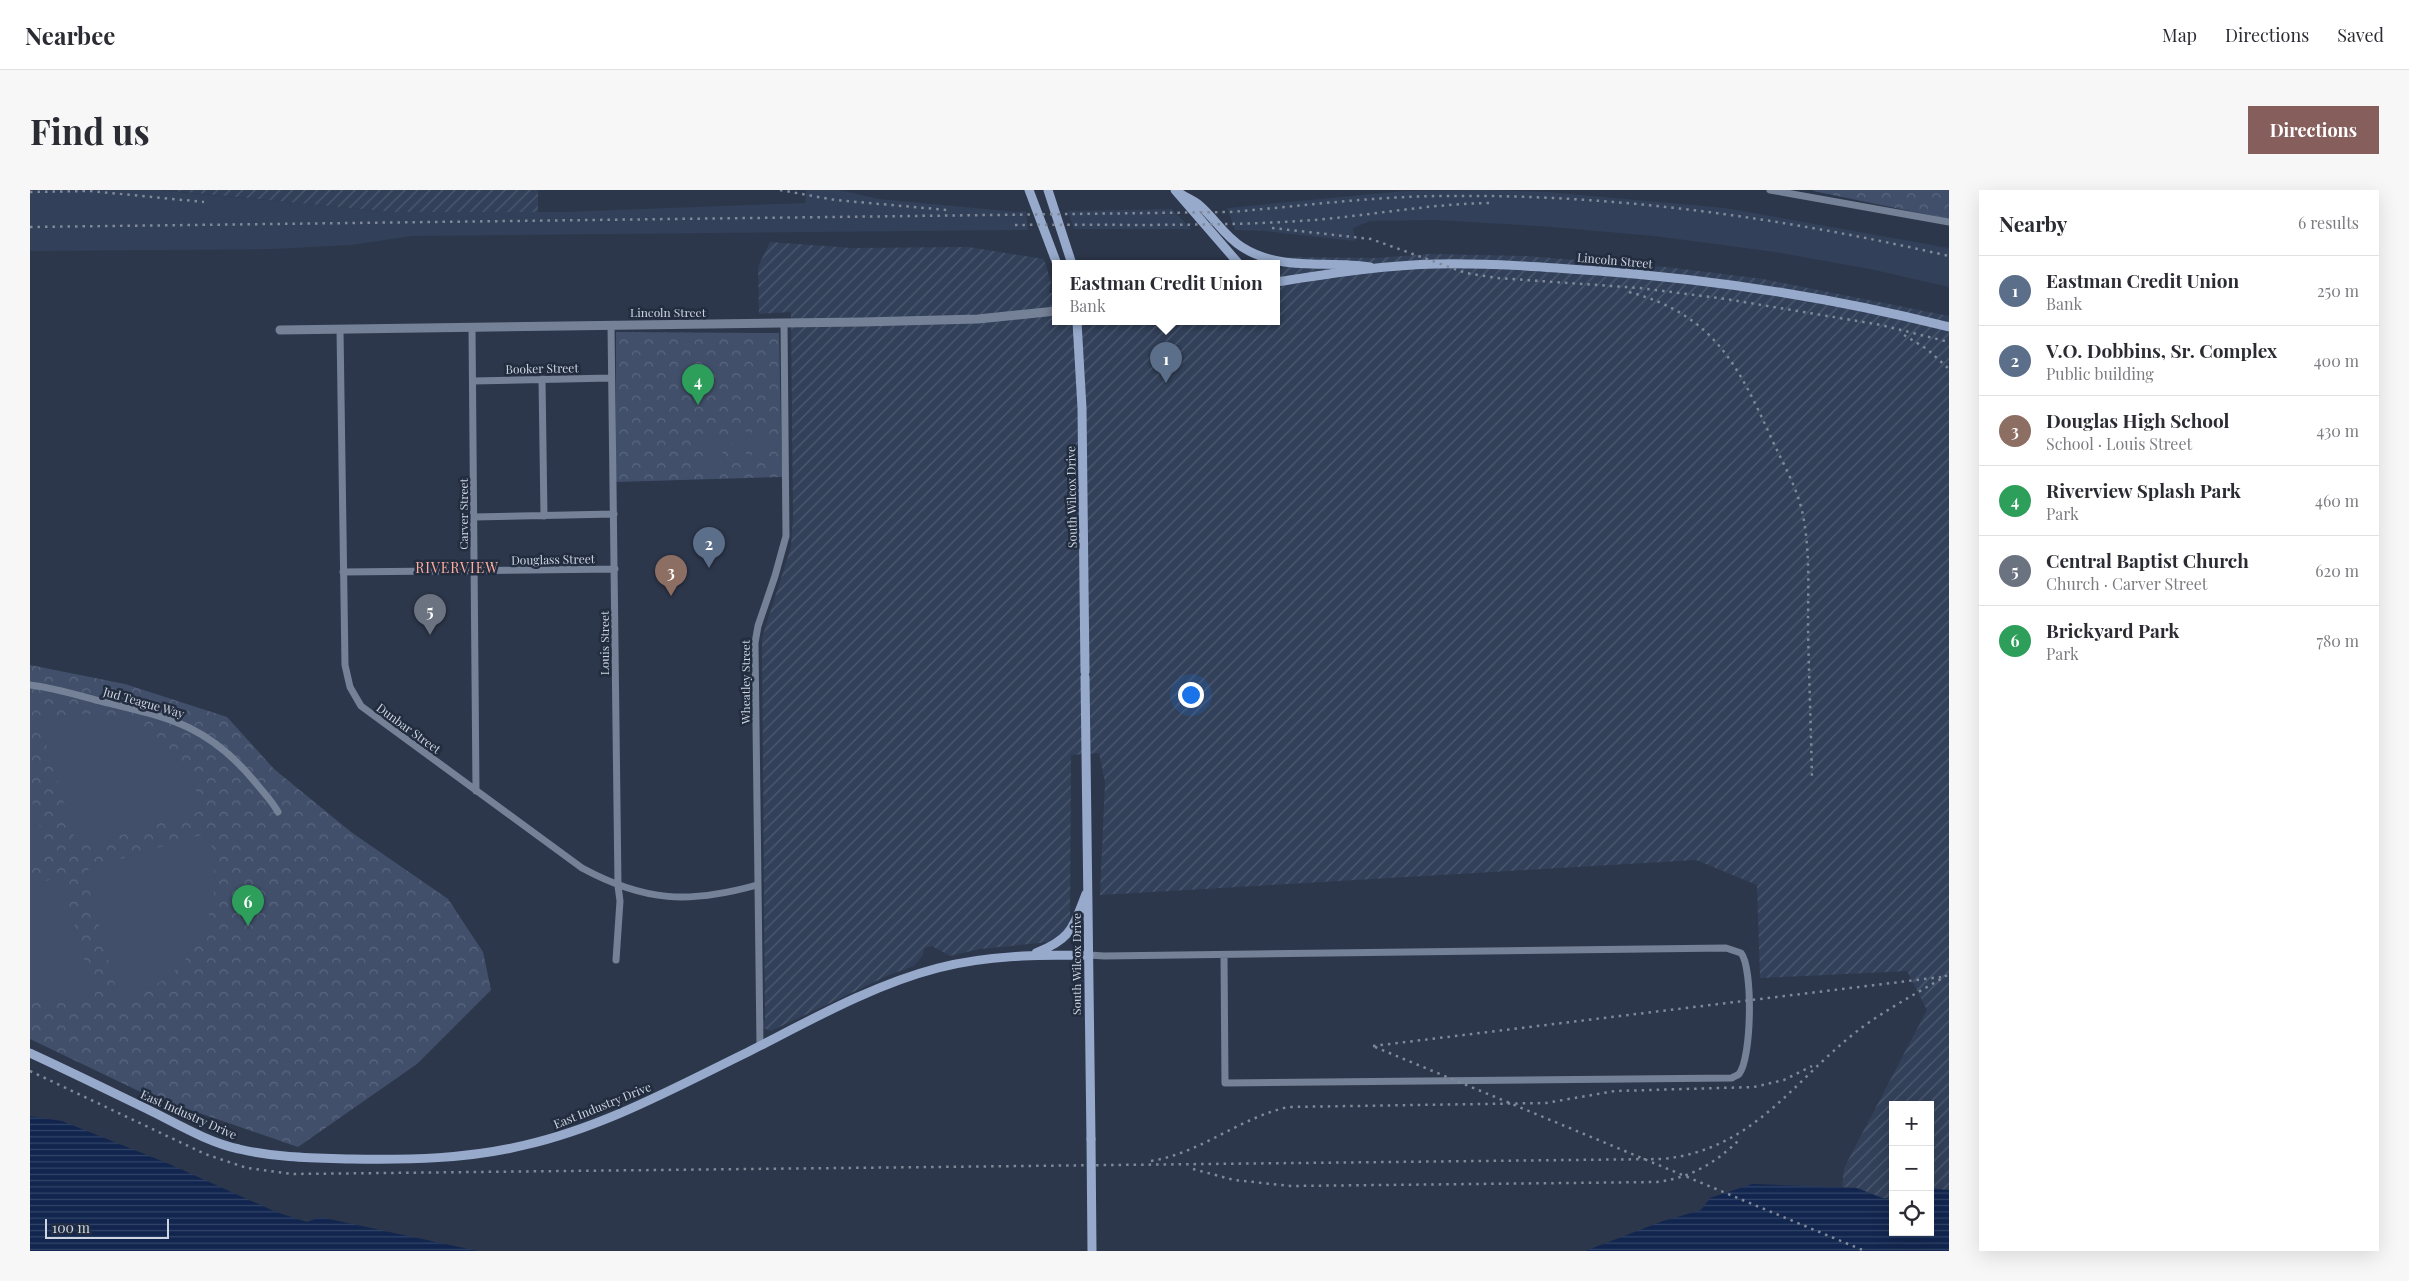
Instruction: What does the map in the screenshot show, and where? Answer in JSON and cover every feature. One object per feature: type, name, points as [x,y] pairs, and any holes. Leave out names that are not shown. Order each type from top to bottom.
[{"type":"main road","points":[[1029,190],[1055,260]]},
{"type":"main road","points":[[1048,190],[1071,260]]},
{"type":"main road","points":[[1182,192],[1236,260]]},
{"type":"main road","points":[[1182,192],[1198,204],[1229,237],[1253,254],[1274,260]]},
{"type":"main road","points":[[1280,261],[1300,265],[1351,264],[1378,268]]},
{"type":"main road","name":"Lincoln Street","points":[[1280,281],[1378,268],[1438,264],[1513,266],[1659,276],[1787,294],[1868,308],[1949,327]]},
{"type":"main road","name":"South Wilcox Drive","points":[[1077,325],[1082,408],[1092,1251]]},
{"type":"main road","points":[[1031,956],[1065,939],[1073,927],[1088,890]]},
{"type":"main road","name":"East Industry Drive","points":[[30,1052],[179,1125],[236,1149],[282,1157],[368,1159],[462,1155],[498,1151],[552,1138],[622,1113],[871,992],[936,968],[979,959],[1089,955]]},
{"type":"street","points":[[1774,190],[1949,222]]},
{"type":"street","points":[[1807,195],[1815,190]]},
{"type":"street","name":"Lincoln Street","points":[[280,330],[978,319],[1052,311]]},
{"type":"street","name":"Wheatley Street","points":[[760,1046],[755,643],[758,626],[776,576],[786,536],[784,323]]},
{"type":"street","name":"Louis Street","points":[[611,324],[618,886],[620,901],[616,960]]},
{"type":"street","name":"Carver Street","points":[[472,327],[476,791]]},
{"type":"street","name":"Dunbar Street","points":[[340,329],[346,676],[356,698],[371,715],[582,868],[618,886],[650,894],[686,897],[725,894],[757,885]]},
{"type":"street","name":"Booker Street","points":[[473,380],[611,378]]},
{"type":"street","points":[[542,379],[544,516]]},
{"type":"street","points":[[474,517],[614,514]]},
{"type":"street","name":"Douglass Street","points":[[343,572],[615,569]]},
{"type":"street","name":"Jud Teague Way","points":[[30,685],[170,719],[205,735],[232,754],[278,812]]},
{"type":"street","points":[[1089,955],[1734,950],[1741,953],[1747,963],[1750,1032],[1747,1053],[1738,1074],[1732,1078],[1225,1083],[1224,955]]},
{"type":"shaded area","points":[[30,190],[157,190],[391,212],[561,212],[805,203],[806,190],[840,190],[879,199],[1017,212],[1026,211],[1028,230],[412,236],[351,245],[273,249],[30,251]]},
{"type":"shaded area","points":[[163,190],[538,190],[538,212],[391,212]]},
{"type":"shaded area","points":[[1485,190],[1548,192],[1725,208],[1949,248],[1949,287],[1870,269],[1775,252],[1654,236],[1539,226],[1435,220],[1370,221],[1353,228],[1355,241],[1264,231],[1235,230],[1227,208],[1404,191]]},
{"type":"shaded area","points":[[1172,209],[1191,229],[1074,229],[1068,211]]},
{"type":"shaded area","points":[[770,242],[852,248],[968,247],[1044,259],[1051,282],[1049,293],[1052,293],[1052,325],[1280,325],[1280,268],[1283,268],[1289,257],[1376,258],[1429,254],[1525,256],[1666,267],[1763,279],[1949,316],[1949,1190],[1934,1189],[1934,1101],[1889,1101],[1889,1199],[1882,1198],[1857,1188],[1842,1187],[1844,1168],[1927,1010],[1907,971],[1760,978],[1757,885],[1696,860],[1100,895],[1105,782],[1099,753],[1071,755],[1070,921],[1060,938],[1049,942],[980,949],[950,956],[932,946],[924,948],[923,955],[914,966],[889,975],[771,1031],[763,1028],[763,1021],[765,1020],[762,638],[791,547],[793,518],[791,312],[759,314],[758,267]]},
{"type":"shaded area","points":[[30,1116],[62,1121],[167,1163],[276,1212],[307,1222],[320,1217],[478,1251],[30,1251]]},
{"type":"shaded area","points":[[1752,1184],[1857,1188],[1882,1198],[1889,1199],[1889,1236],[1934,1236],[1934,1189],[1949,1190],[1949,1251],[1585,1251],[1663,1221],[1701,1210],[1710,1198]]},
{"type":"green space","points":[[1814,190],[1949,190],[1949,219],[1813,191]]},
{"type":"green space","points":[[616,332],[779,333],[782,477],[616,482]]},
{"type":"green space","points":[[732,431],[746,431],[746,460],[733,461]]},
{"type":"green space","points":[[752,431],[765,431],[766,460],[752,460]]},
{"type":"green space","points":[[722,436],[723,468],[704,469],[704,437]]},
{"type":"green space","points":[[30,665],[125,684],[227,717],[274,769],[351,832],[448,899],[483,952],[491,990],[417,1064],[298,1147],[147,1095],[30,1039]]},
{"type":"green space","points":[[73,714],[99,715],[121,719],[157,737],[184,767],[204,810],[82,846],[76,843],[40,723]]},
{"type":"green space","points":[[30,796],[47,848],[43,852],[30,857]]},
{"type":"green space","points":[[208,833],[215,879],[212,902],[206,924],[196,944],[183,963],[166,978],[142,991],[119,999],[86,877],[89,868]]},
{"type":"green space","points":[[55,878],[62,882],[95,996],[62,1001],[30,1000],[30,886]]},
{"type":"railway","points":[[780,190],[835,200],[947,210]]},
{"type":"railway","points":[[30,192],[90,191],[204,202]]},
{"type":"railway","points":[[30,227],[1230,212],[1421,196],[1511,196],[1575,199],[1700,211],[1825,230],[1949,256]]},
{"type":"railway","points":[[1015,225],[1264,223],[1489,203]]},
{"type":"railway","points":[[1272,228],[1371,239],[1466,273],[1497,278],[1640,288],[1726,299],[1881,325],[1949,342]]},
{"type":"railway","points":[[1629,292],[1659,302],[1684,315],[1704,330],[1721,348],[1749,392],[1796,491],[1804,521],[1808,561],[1812,779]]},
{"type":"railway","points":[[1904,335],[1927,349],[1949,369]]},
{"type":"railway","points":[[30,1071],[205,1154],[247,1168],[292,1174],[1663,1159],[1695,1153],[1722,1142],[1747,1128],[1769,1111],[1856,1032],[1890,1009],[1949,974]]},
{"type":"railway","points":[[1373,1046],[1941,977]]},
{"type":"railway","points":[[1375,1047],[1865,1251]]},
{"type":"railway","points":[[1151,1161],[1187,1151],[1253,1119],[1288,1107],[1546,1103],[1615,1091],[1754,1087],[1784,1080],[1812,1066]]},
{"type":"railway","points":[[1193,1169],[1234,1180],[1291,1186],[1657,1182],[1681,1177],[1703,1168],[1741,1138]]},
{"type":"place","name":"Eastman Credit Union","points":[[1166,383]]},
{"type":"place","name":"Riverview Splash Park","points":[[698,405]]},
{"type":"place","name":"V.O. Dobbins, Sr. Complex","points":[[709,568]]},
{"type":"place","name":"Douglas High School","points":[[671,596]]},
{"type":"place","name":"Central Baptist Church","points":[[430,635]]},
{"type":"place","name":"Brickyard Park","points":[[248,926]]},
{"type":"district","name":"RIVERVIEW","points":[[457,567]]}]
